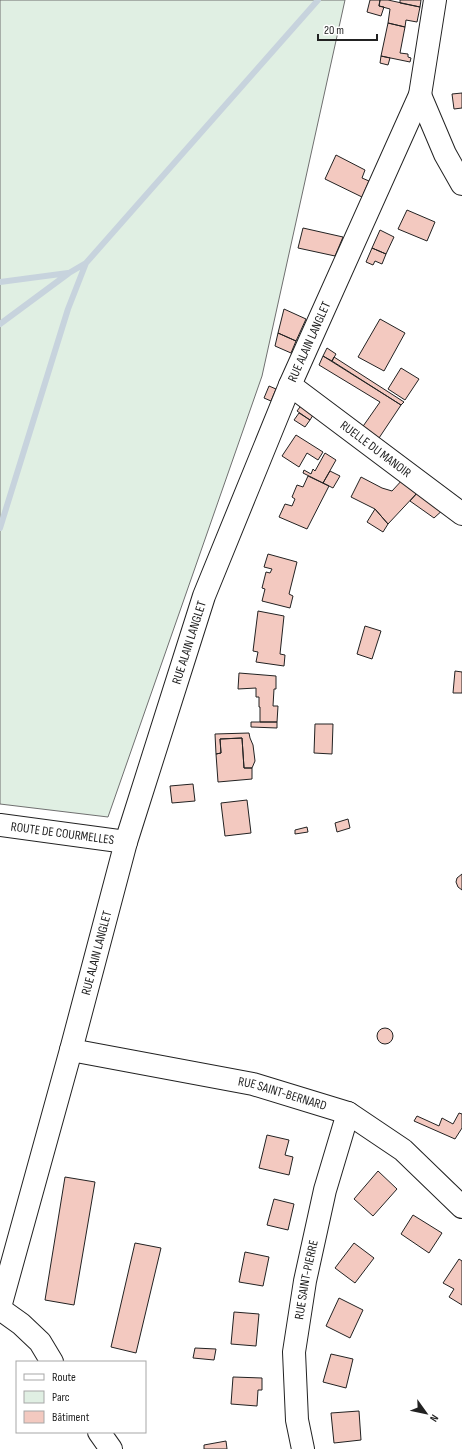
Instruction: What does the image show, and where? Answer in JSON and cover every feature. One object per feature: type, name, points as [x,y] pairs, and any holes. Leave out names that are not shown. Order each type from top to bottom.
[{"type":"street","name":"RUE ALAIN LANGLET","points":[[0,1308],[126,842],[204,596],[290,386],[420,95],[436,0]]},
{"type":"street","points":[[420,95],[445,154],[462,184]]},
{"type":"street","name":"RUELLE DU MANOIR","points":[[290,386],[462,514]]},
{"type":"street","name":"ROUTE DE COURMELLES","points":[[0,824],[126,842]]},
{"type":"street","name":"RUE SAINT-BERNARD","points":[[71,1050],[253,1084],[348,1113],[403,1150],[462,1207]]},
{"type":"street","name":"RUE SAINT-PIERRE","points":[[303,1449],[297,1420],[294,1352],[308,1266],[325,1190],[348,1113]]},
{"type":"street","points":[[0,1308],[21,1324],[40,1342],[51,1361]]},
{"type":"street","points":[[100,1433],[111,1449]]},
{"type":"green space","points":[[0,0],[345,0],[262,376],[108,817],[0,804]]},
{"type":"building","points":[[370,0],[380,0],[379,6],[384,7],[381,16],[367,12]]},
{"type":"building","points":[[380,0],[388,0],[420,7],[417,22],[406,20],[405,27],[388,23],[390,9],[379,6]]},
{"type":"building","points":[[400,0],[421,0],[420,7],[400,3]]},
{"type":"building","points":[[388,23],[405,27],[400,53],[408,54],[408,57],[411,58],[410,62],[381,56]]},
{"type":"building","points":[[381,56],[390,58],[388,65],[380,63]]},
{"type":"building","points":[[462,93],[462,108],[454,109],[452,94]]},
{"type":"building","points":[[336,155],[365,170],[362,178],[369,181],[362,197],[325,179]]},
{"type":"building","points":[[407,210],[435,222],[427,241],[398,229]]},
{"type":"building","points":[[303,228],[343,237],[335,256],[298,248]]},
{"type":"building","points":[[380,230],[394,237],[386,254],[372,248]]},
{"type":"building","points":[[372,248],[386,254],[382,264],[375,261],[373,265],[366,262]]},
{"type":"building","points":[[284,309],[306,319],[296,341],[278,333]]},
{"type":"building","points":[[380,319],[405,333],[384,371],[358,357]]},
{"type":"building","points":[[278,333],[296,341],[291,353],[275,346]]},
{"type":"building","points":[[327,348],[336,354],[332,361],[323,356]]},
{"type":"building","points":[[323,356],[401,405],[375,444],[359,432],[380,402],[319,365]]},
{"type":"building","points":[[334,357],[404,402],[401,405],[332,361]]},
{"type":"building","points":[[401,368],[419,379],[405,400],[388,389]]},
{"type":"building","points":[[269,386],[276,389],[271,401],[264,398]]},
{"type":"building","points":[[303,403],[315,412],[310,420],[297,411]]},
{"type":"building","points":[[299,413],[310,420],[305,427],[294,420]]},
{"type":"building","points":[[296,435],[323,452],[318,460],[307,453],[299,467],[282,456]]},
{"type":"building","points":[[325,453],[336,460],[323,483],[303,473],[304,470],[311,474],[313,469],[315,471]]},
{"type":"building","points":[[330,471],[340,476],[333,488],[323,483]]},
{"type":"building","points":[[308,476],[329,486],[307,529],[279,517],[285,504],[292,506],[295,499],[292,497],[297,485],[303,487]]},
{"type":"building","points":[[361,477],[382,488],[392,491],[404,478],[418,492],[388,524],[375,509],[351,497]]},
{"type":"building","points":[[418,492],[445,508],[434,518],[410,501]]},
{"type":"building","points":[[375,509],[388,524],[383,532],[367,522]]},
{"type":"building","points":[[268,554],[297,562],[289,594],[293,596],[290,608],[262,601],[265,589],[262,588],[266,572],[270,573],[272,569],[264,567]]},
{"type":"building","points":[[258,611],[284,616],[280,654],[285,655],[284,666],[256,662],[258,652],[253,651]]},
{"type":"building","points":[[365,626],[381,631],[372,659],[357,654]]},
{"type":"building","points":[[455,671],[462,672],[462,693],[453,693]]},
{"type":"building","points":[[239,673],[276,676],[276,689],[274,689],[273,706],[278,706],[277,722],[260,722],[259,697],[256,697],[256,688],[238,689]]},
{"type":"building","points":[[251,722],[277,722],[277,728],[251,727]]},
{"type":"building","points":[[315,724],[333,724],[332,754],[314,753]]},
{"type":"building","points":[[249,733],[253,745],[255,761],[252,768],[244,768],[242,738],[220,739],[221,753],[216,754],[215,734]]},
{"type":"building","points":[[242,738],[244,768],[252,768],[252,779],[218,782],[216,754],[221,753],[220,739]]},
{"type":"building","points":[[193,784],[195,801],[172,803],[170,786]]},
{"type":"building","points":[[247,800],[251,833],[225,836],[221,803]]},
{"type":"building","points":[[348,819],[350,828],[337,832],[335,823]]},
{"type":"building","points":[[307,827],[308,832],[295,834],[295,830]]},
{"type":"building","points":[[462,874],[462,890],[458,887],[456,882],[457,878]]},
{"type":"building","points":[[385,1028],[392,1033],[393,1036],[388,1043],[385,1044],[378,1039],[377,1036],[382,1029]]},
{"type":"building","points":[[459,1113],[462,1114],[462,1128],[455,1139],[414,1121],[417,1116],[439,1126],[442,1118],[453,1124]]},
{"type":"building","points":[[267,1135],[289,1140],[285,1155],[293,1157],[289,1175],[259,1168]]},
{"type":"building","points":[[378,1171],[397,1189],[373,1216],[354,1199]]},
{"type":"building","points":[[65,1177],[95,1182],[74,1305],[45,1300]]},
{"type":"building","points":[[274,1199],[294,1204],[288,1230],[267,1225]]},
{"type":"building","points":[[413,1215],[442,1233],[429,1253],[401,1234]]},
{"type":"building","points":[[135,1243],[161,1248],[136,1353],[111,1347]]},
{"type":"building","points":[[354,1243],[374,1258],[355,1283],[335,1268]]},
{"type":"building","points":[[245,1252],[269,1257],[263,1286],[239,1282]]},
{"type":"building","points":[[459,1259],[462,1261],[462,1305],[449,1297],[454,1289],[443,1283]]},
{"type":"building","points":[[339,1298],[363,1310],[350,1338],[326,1326]]},
{"type":"building","points":[[234,1312],[259,1314],[256,1346],[231,1344]]},
{"type":"building","points":[[195,1348],[216,1349],[214,1360],[193,1358]]},
{"type":"building","points":[[331,1354],[353,1359],[346,1388],[323,1382]]},
{"type":"building","points":[[233,1377],[262,1378],[262,1390],[258,1390],[257,1406],[231,1404]]},
{"type":"building","points":[[359,1411],[361,1440],[334,1443],[331,1413]]},
{"type":"building","points":[[226,1441],[227,1449],[204,1449],[204,1445]]},
{"type":"waterway","points":[[0,324],[69,273],[86,263],[318,0]]},
{"type":"waterway","points":[[0,528],[68,309],[86,263]]},
{"type":"waterway","points":[[0,282],[68,273]]}]
